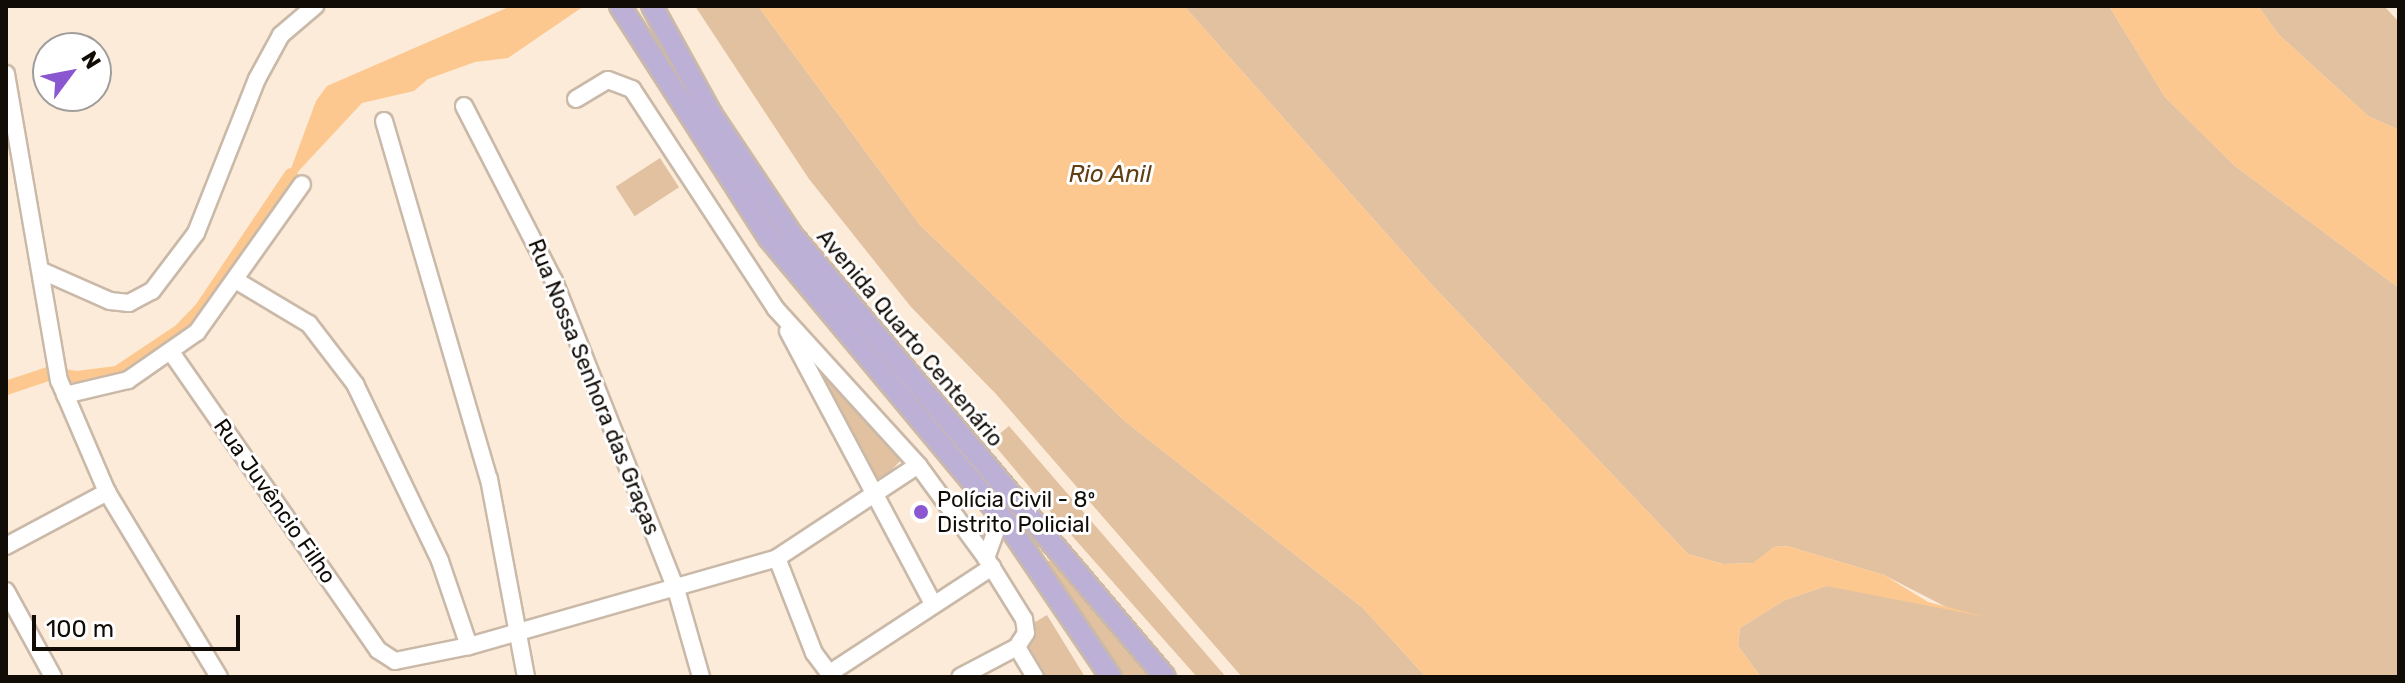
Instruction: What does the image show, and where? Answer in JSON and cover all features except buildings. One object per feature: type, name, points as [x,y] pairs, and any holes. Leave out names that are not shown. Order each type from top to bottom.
[{"type":"main road","name":"Avenida Quarto Centenário","points":[[620,6],[769,238],[1021,541],[1111,677]]},
{"type":"main road","name":"Avenida Quarto Centenário","points":[[657,15],[726,139],[792,235],[1165,677]]},
{"type":"street","points":[[42,271],[110,301],[129,303],[152,291],[196,233],[257,79],[281,35],[315,6]]},
{"type":"street","points":[[6,74],[60,381],[107,492],[219,677]]},
{"type":"street","points":[[576,99],[608,80],[632,89],[776,309],[879,495],[932,602]]},
{"type":"street","name":"Rua Nossa Senhora das Graças","points":[[464,106],[554,281],[676,589],[701,677]]},
{"type":"street","points":[[384,121],[489,479],[526,677]]},
{"type":"street","points":[[60,381],[105,389],[171,352],[197,332],[237,281],[302,184]]},
{"type":"street","points":[[237,281],[309,324],[355,384],[440,561],[469,646],[777,558],[879,495],[918,465]]},
{"type":"street","points":[[776,309],[918,465],[989,562],[1026,624],[1017,647],[960,677]]},
{"type":"street","name":"Rua Juvêncio Filho","points":[[171,352],[378,650],[404,662],[469,646]]},
{"type":"street","points":[[6,546],[107,492]]},
{"type":"street","points":[[989,562],[997,525],[995,509]]},
{"type":"street","points":[[777,558],[814,653],[831,675],[989,562],[1002,545],[1021,541]]},
{"type":"street","points":[[6,591],[53,677]]},
{"type":"street","points":[[1017,647],[1035,677]]},
{"type":"shaded area","points":[[695,6],[758,6],[920,225],[1126,422],[1363,608],[1426,677],[1242,677],[996,394],[911,307],[809,179]]},
{"type":"shaded area","points":[[1184,6],[2109,6],[2165,97],[2235,166],[2399,288],[2399,677],[1761,677],[1738,646],[1740,628],[1785,600],[1826,586],[1846,586],[1948,608],[1884,575],[1787,546],[1774,547],[1754,563],[1723,564],[1688,554],[1432,285]]},
{"type":"shaded area","points":[[2258,6],[2384,6],[2399,22],[2399,130],[2368,116],[2279,35]]},
{"type":"shaded area","points":[[660,158],[679,187],[635,216],[616,187]]},
{"type":"shaded area","points":[[808,352],[903,458],[879,483]]},
{"type":"shaded area","points":[[1009,426],[1226,677],[1197,677],[1042,502],[991,441]]},
{"type":"shaded area","points":[[1055,560],[1153,677],[1121,677],[1046,561]]},
{"type":"shaded area","points":[[1047,615],[1085,677],[1044,677],[1029,651],[1032,624]]},
{"type":"water","points":[[511,6],[584,6],[508,58],[475,62],[428,79],[414,91],[362,103],[294,176],[289,174],[316,101],[327,86]]},
{"type":"water","name":"Rio Anil","points":[[758,6],[1184,6],[1432,285],[1688,554],[1723,564],[1753,563],[1774,547],[1787,546],[1884,575],[1928,602],[1986,617],[1826,586],[1785,600],[1740,628],[1738,646],[1761,677],[1426,677],[1363,608],[1126,422],[920,225]]},
{"type":"water","points":[[2109,6],[2258,6],[2279,35],[2368,116],[2399,130],[2399,288],[2235,166],[2165,97]]},
{"type":"waterway","points":[[6,388],[48,374],[77,378],[117,373],[180,331],[202,308],[291,175]]},
{"type":"place","name":"Polícia Civil - 8º Distrito Policial","points":[[921,512]]}]
